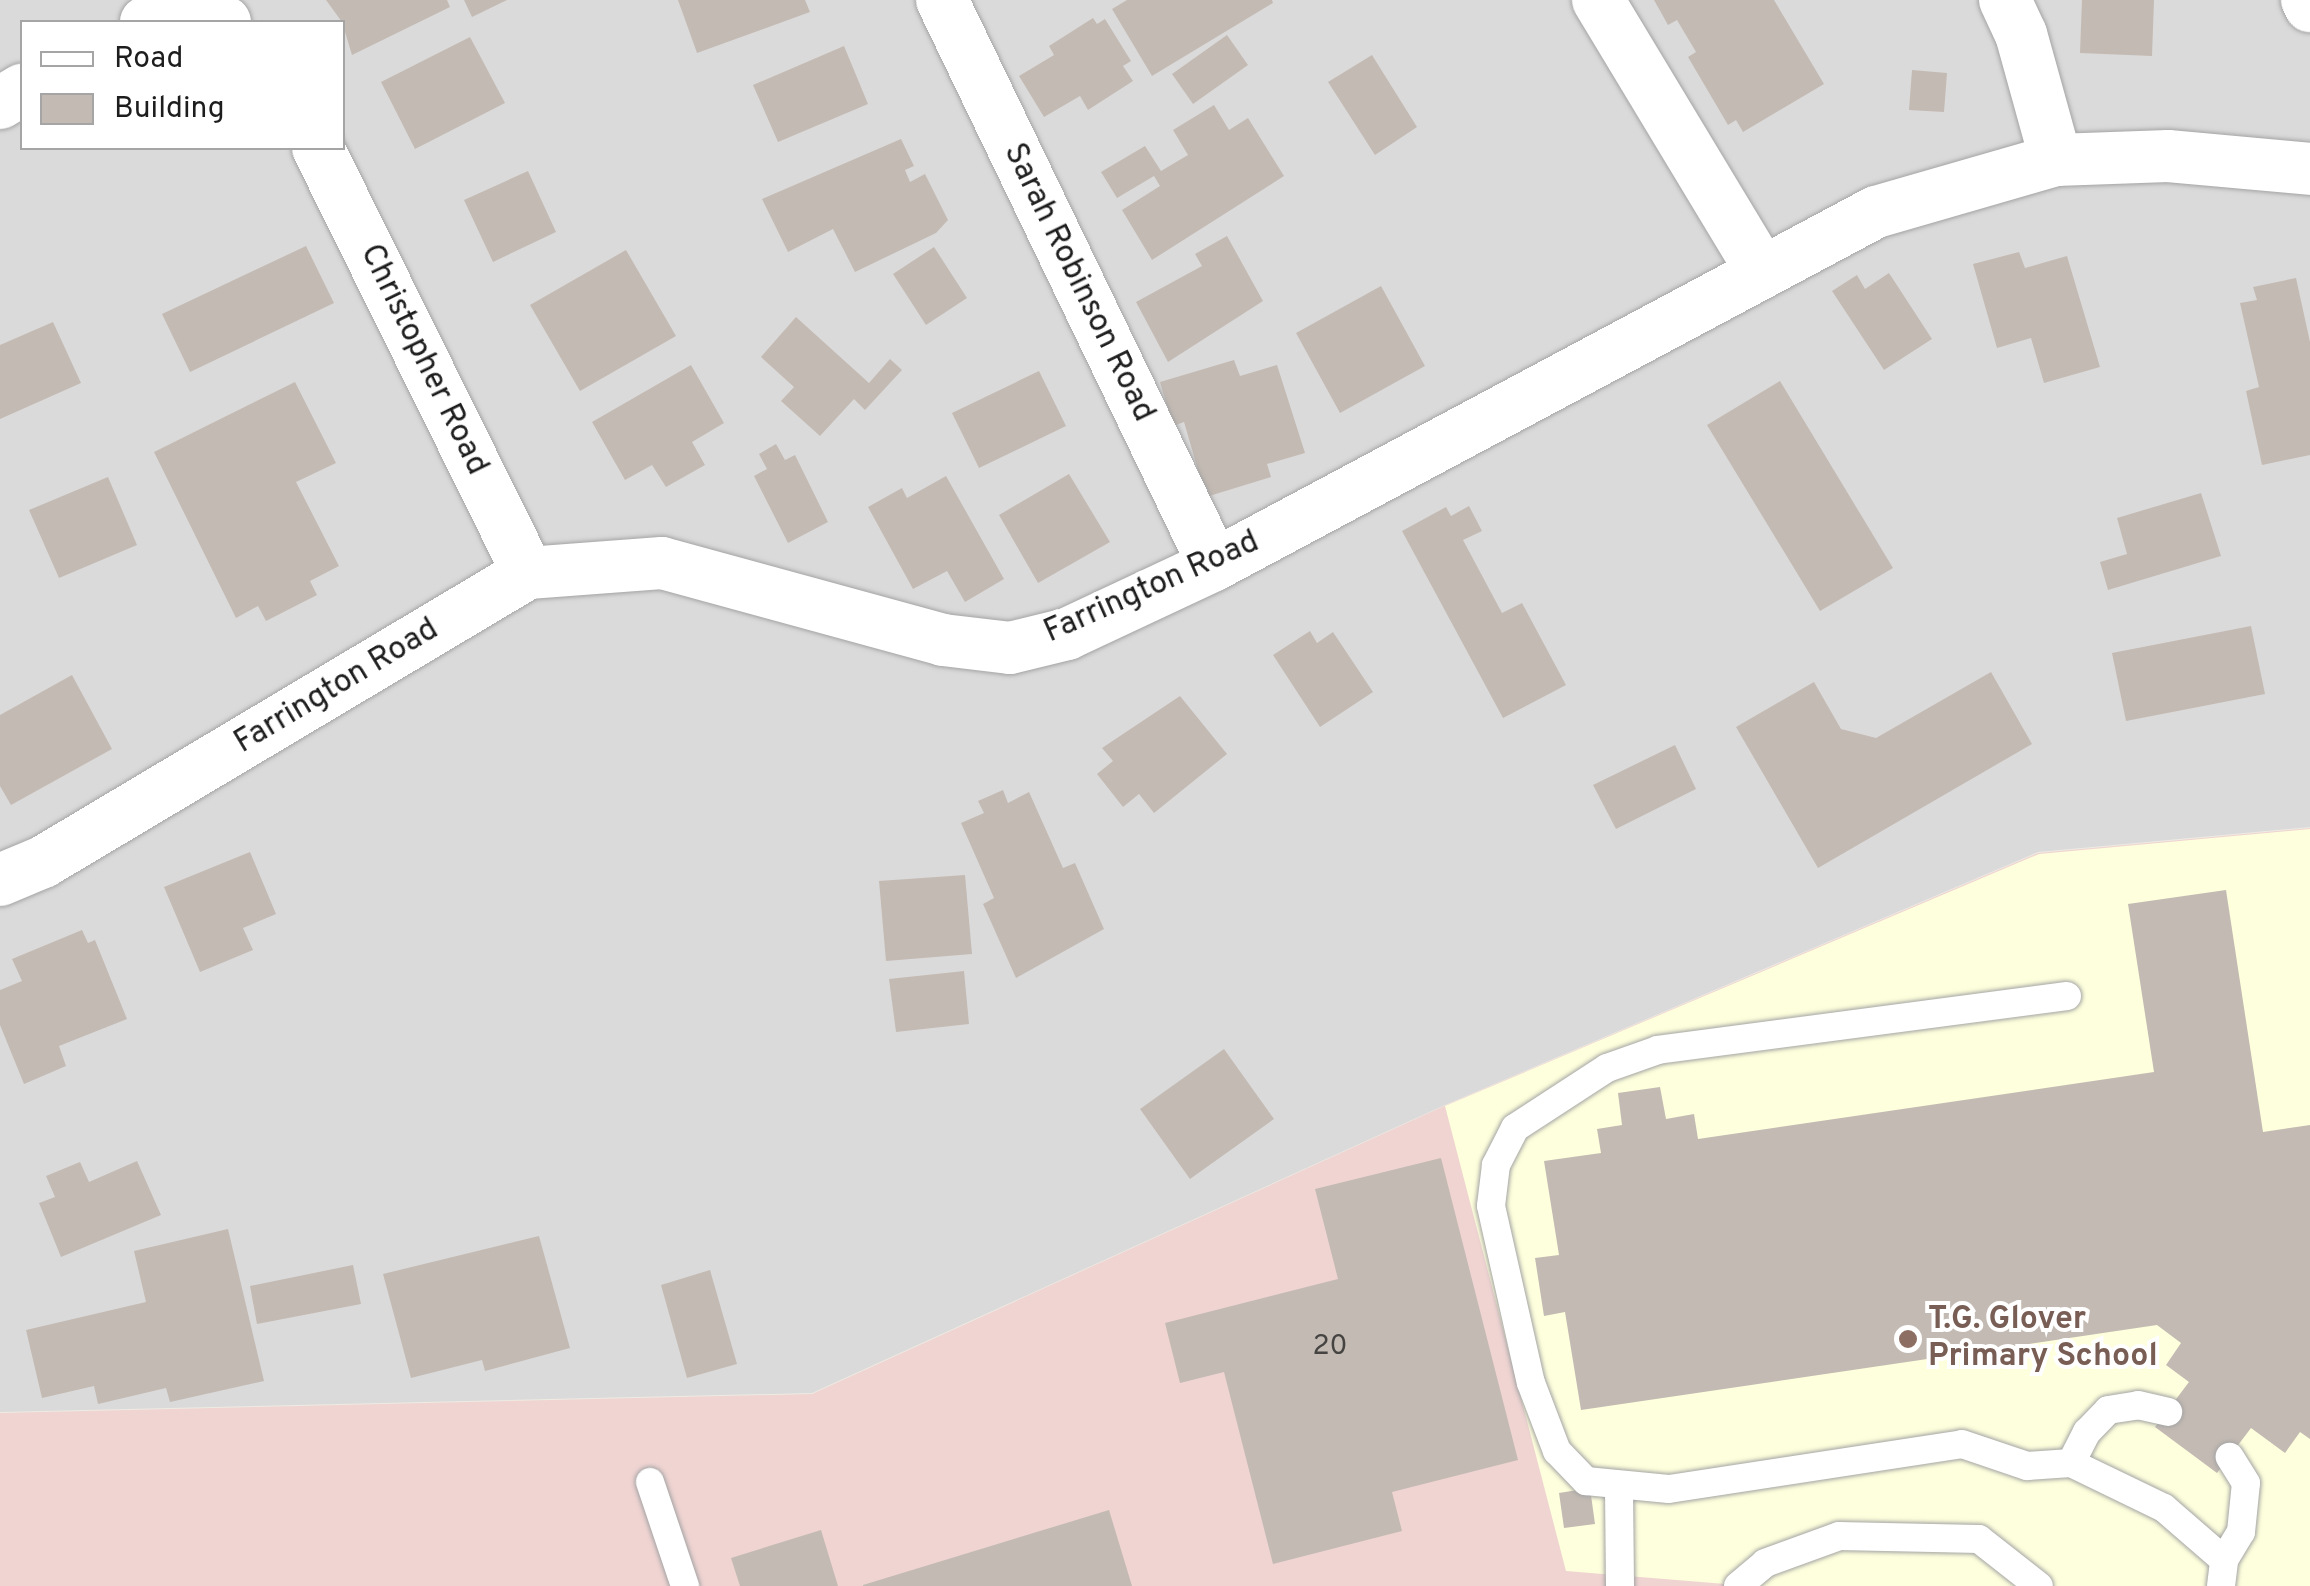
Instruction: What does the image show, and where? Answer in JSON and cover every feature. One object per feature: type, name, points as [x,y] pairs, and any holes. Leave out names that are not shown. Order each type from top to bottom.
[{"type":"street","name":"Sarah Robinson Road","points":[[942,0],[1214,565]]},
{"type":"street","points":[[1598,0],[1762,272]]},
{"type":"street","points":[[2005,0],[2021,34],[2056,160]]},
{"type":"street","points":[[151,20],[171,12],[209,14],[221,20]]},
{"type":"street","name":"Christopher Road","points":[[319,150],[528,573]]},
{"type":"street","name":"Farrington Road","points":[[0,880],[43,862],[528,573],[662,563],[943,640],[1010,648],[1067,634],[1214,565],[1876,212],[2056,160],[2168,156],[2310,168]]},
{"type":"lane","points":[[2067,996],[1658,1050],[1606,1068],[1515,1128],[1496,1165],[1492,1206],[1530,1383],[1557,1451],[1586,1481],[1619,1489],[1668,1489],[1962,1444],[2027,1466],[2071,1463],[2164,1508],[2222,1573],[2241,1532],[2246,1483],[2230,1458]]},
{"type":"lane","points":[[2071,1463],[2086,1432],[2108,1410],[2138,1405],[2168,1412]]},
{"type":"lane","points":[[650,1482],[686,1586]]},
{"type":"lane","points":[[1619,1489],[1620,1586]]},
{"type":"lane","points":[[1738,1586],[1766,1563],[1838,1536],[1979,1539],[2039,1586]]},
{"type":"shaded area","points":[[0,0],[2310,0],[2310,827],[2038,852],[1445,1105],[812,1393],[0,1412]]},
{"type":"shaded area","points":[[2310,828],[2310,1586],[0,1586],[0,1413],[812,1394],[1444,1106],[2038,853]]},
{"type":"shaded area","name":"T.G. Glover Primary School","points":[[2310,829],[2310,1586],[1750,1586],[1566,1571],[1445,1106],[2039,854]]},
{"type":"building","points":[[326,0],[447,0],[450,7],[352,55],[345,20],[341,20]]},
{"type":"building","points":[[464,0],[507,0],[472,17]]},
{"type":"building","points":[[678,0],[805,0],[810,12],[697,53]]},
{"type":"building","points":[[1127,0],[1273,3],[1152,76],[1112,9]]},
{"type":"building","points":[[1654,0],[1774,0],[1824,84],[1743,132],[1736,120],[1728,125],[1688,57],[1696,52],[1677,20],[1668,25]]},
{"type":"building","points":[[2082,0],[2154,0],[2152,56],[2080,53]]},
{"type":"building","points":[[1093,18],[1097,24],[1105,19],[1131,61],[1123,66],[1133,81],[1088,110],[1080,96],[1044,117],[1019,76],[1054,55],[1049,46]]},
{"type":"building","points":[[1227,35],[1248,65],[1193,104],[1172,74]]},
{"type":"building","points":[[470,37],[505,103],[415,149],[381,82]]},
{"type":"building","points":[[844,46],[868,104],[778,142],[753,85]]},
{"type":"building","points":[[1372,55],[1417,127],[1375,155],[1328,82]]},
{"type":"building","points":[[1912,70],[1947,73],[1944,112],[1909,110]]},
{"type":"building","points":[[1214,105],[1229,130],[1248,118],[1284,176],[1152,260],[1122,210],[1160,186],[1154,176],[1117,198],[1101,172],[1145,146],[1161,171],[1188,155],[1173,130]]},
{"type":"building","points":[[901,139],[914,166],[905,170],[910,182],[925,174],[948,220],[936,233],[855,272],[833,229],[788,252],[762,199]]},
{"type":"building","points":[[528,171],[556,232],[493,262],[464,200]]},
{"type":"building","points":[[1227,236],[1263,301],[1168,362],[1136,302],[1202,266],[1195,254]]},
{"type":"building","points":[[306,246],[334,303],[190,372],[162,314]]},
{"type":"building","points":[[934,247],[967,298],[926,325],[893,274]]},
{"type":"building","points":[[626,250],[676,336],[580,391],[530,305]]},
{"type":"building","points":[[2019,252],[2025,268],[2067,256],[2100,367],[2044,383],[2031,338],[1997,348],[1973,264]]},
{"type":"building","points":[[1889,273],[1932,339],[1884,370],[1832,291],[1857,275],[1865,289]]},
{"type":"building","points":[[2296,278],[2310,342],[2310,455],[2262,465],[2246,391],[2259,387],[2240,303],[2257,300],[2253,287]]},
{"type":"building","points":[[1381,286],[1425,366],[1340,413],[1296,333]]},
{"type":"building","points":[[796,317],[869,383],[890,359],[902,370],[865,410],[854,399],[820,436],[781,401],[794,387],[761,357]]},
{"type":"building","points":[[53,322],[81,383],[0,419],[0,345]]},
{"type":"building","points":[[1234,360],[1240,376],[1277,365],[1305,453],[1267,464],[1271,477],[1206,497],[1184,422],[1173,426],[1160,382]]},
{"type":"building","points":[[691,365],[724,423],[692,442],[705,465],[666,487],[652,465],[625,480],[592,422]]},
{"type":"building","points":[[1039,371],[1066,426],[979,468],[952,413]]},
{"type":"building","points":[[1780,381],[1893,568],[1820,611],[1707,425]]},
{"type":"building","points":[[295,382],[336,463],[296,482],[339,566],[310,581],[317,595],[266,621],[258,606],[236,618],[154,452]]},
{"type":"building","points":[[776,444],[785,460],[795,455],[828,522],[788,543],[754,476],[767,469],[759,454]]},
{"type":"building","points":[[1069,474],[1110,542],[1038,583],[999,515]]},
{"type":"building","points":[[946,476],[1004,579],[965,602],[947,571],[913,589],[868,507],[902,488],[907,498]]},
{"type":"building","points":[[108,477],[137,545],[59,578],[29,510]]},
{"type":"building","points":[[2201,493],[2221,556],[2108,590],[2100,562],[2127,554],[2117,518]]},
{"type":"building","points":[[1469,506],[1482,531],[1463,540],[1502,613],[1522,603],[1566,685],[1503,718],[1402,531],[1446,507],[1451,516]]},
{"type":"building","points":[[2251,626],[2265,694],[2126,721],[2112,653]]},
{"type":"building","points":[[1310,631],[1317,643],[1333,632],[1373,692],[1320,727],[1273,655]]},
{"type":"building","points":[[1991,672],[2032,744],[1818,868],[1736,727],[1814,682],[1841,729],[1876,738]]},
{"type":"building","points":[[72,675],[112,749],[11,805],[0,786],[0,715]]},
{"type":"building","points":[[1180,696],[1227,754],[1154,813],[1139,794],[1123,807],[1097,774],[1113,761],[1102,748]]},
{"type":"building","points":[[1675,745],[1696,789],[1616,829],[1593,785]]},
{"type":"building","points":[[1003,790],[1008,803],[1029,792],[1063,868],[1075,863],[1104,929],[1016,978],[983,904],[994,898],[961,823],[984,813],[978,801]]},
{"type":"building","points":[[250,852],[276,914],[243,928],[253,950],[200,972],[164,887]]},
{"type":"building","points":[[965,875],[972,954],[886,961],[879,881]]},
{"type":"building","points":[[2226,890],[2263,1132],[2310,1125],[2310,1439],[2300,1432],[2285,1453],[2251,1428],[2217,1473],[2155,1427],[2189,1382],[2166,1365],[2181,1343],[2157,1325],[1581,1410],[1565,1312],[1544,1316],[1535,1258],[1559,1255],[1544,1161],[1601,1153],[1597,1129],[1622,1125],[1618,1093],[1660,1087],[1666,1119],[1694,1114],[1698,1139],[2154,1072],[2128,904]]},
{"type":"building","points":[[82,930],[88,943],[95,940],[127,1019],[59,1046],[66,1066],[24,1084],[0,1025],[0,990],[22,981],[12,959]]},
{"type":"building","points":[[964,971],[969,1024],[896,1032],[889,979]]},
{"type":"building","points":[[1224,1049],[1274,1119],[1190,1179],[1140,1109]]},
{"type":"building","points":[[1441,1158],[1518,1460],[1392,1492],[1402,1531],[1273,1564],[1224,1372],[1180,1383],[1165,1323],[1338,1279],[1315,1189]]},
{"type":"building","points":[[137,1161],[161,1215],[61,1257],[39,1203],[55,1197],[46,1176],[80,1162],[89,1182]]},
{"type":"building","points":[[228,1229],[264,1381],[170,1402],[166,1388],[98,1404],[94,1386],[42,1398],[26,1330],[146,1302],[134,1251]]},
{"type":"building","points":[[539,1236],[570,1348],[485,1371],[482,1360],[411,1378],[383,1274]]},
{"type":"building","points":[[353,1265],[361,1304],[257,1324],[250,1286]]},
{"type":"building","points":[[710,1270],[737,1364],[687,1378],[661,1285]]},
{"type":"building","points":[[1590,1488],[1595,1524],[1564,1528],[1559,1493]]},
{"type":"building","points":[[1109,1510],[1132,1586],[863,1586],[863,1585]]},
{"type":"building","points":[[821,1530],[838,1586],[740,1586],[731,1558]]},
{"type":"place","name":"T.G. Glover Primary School","points":[[1908,1339]]}]
